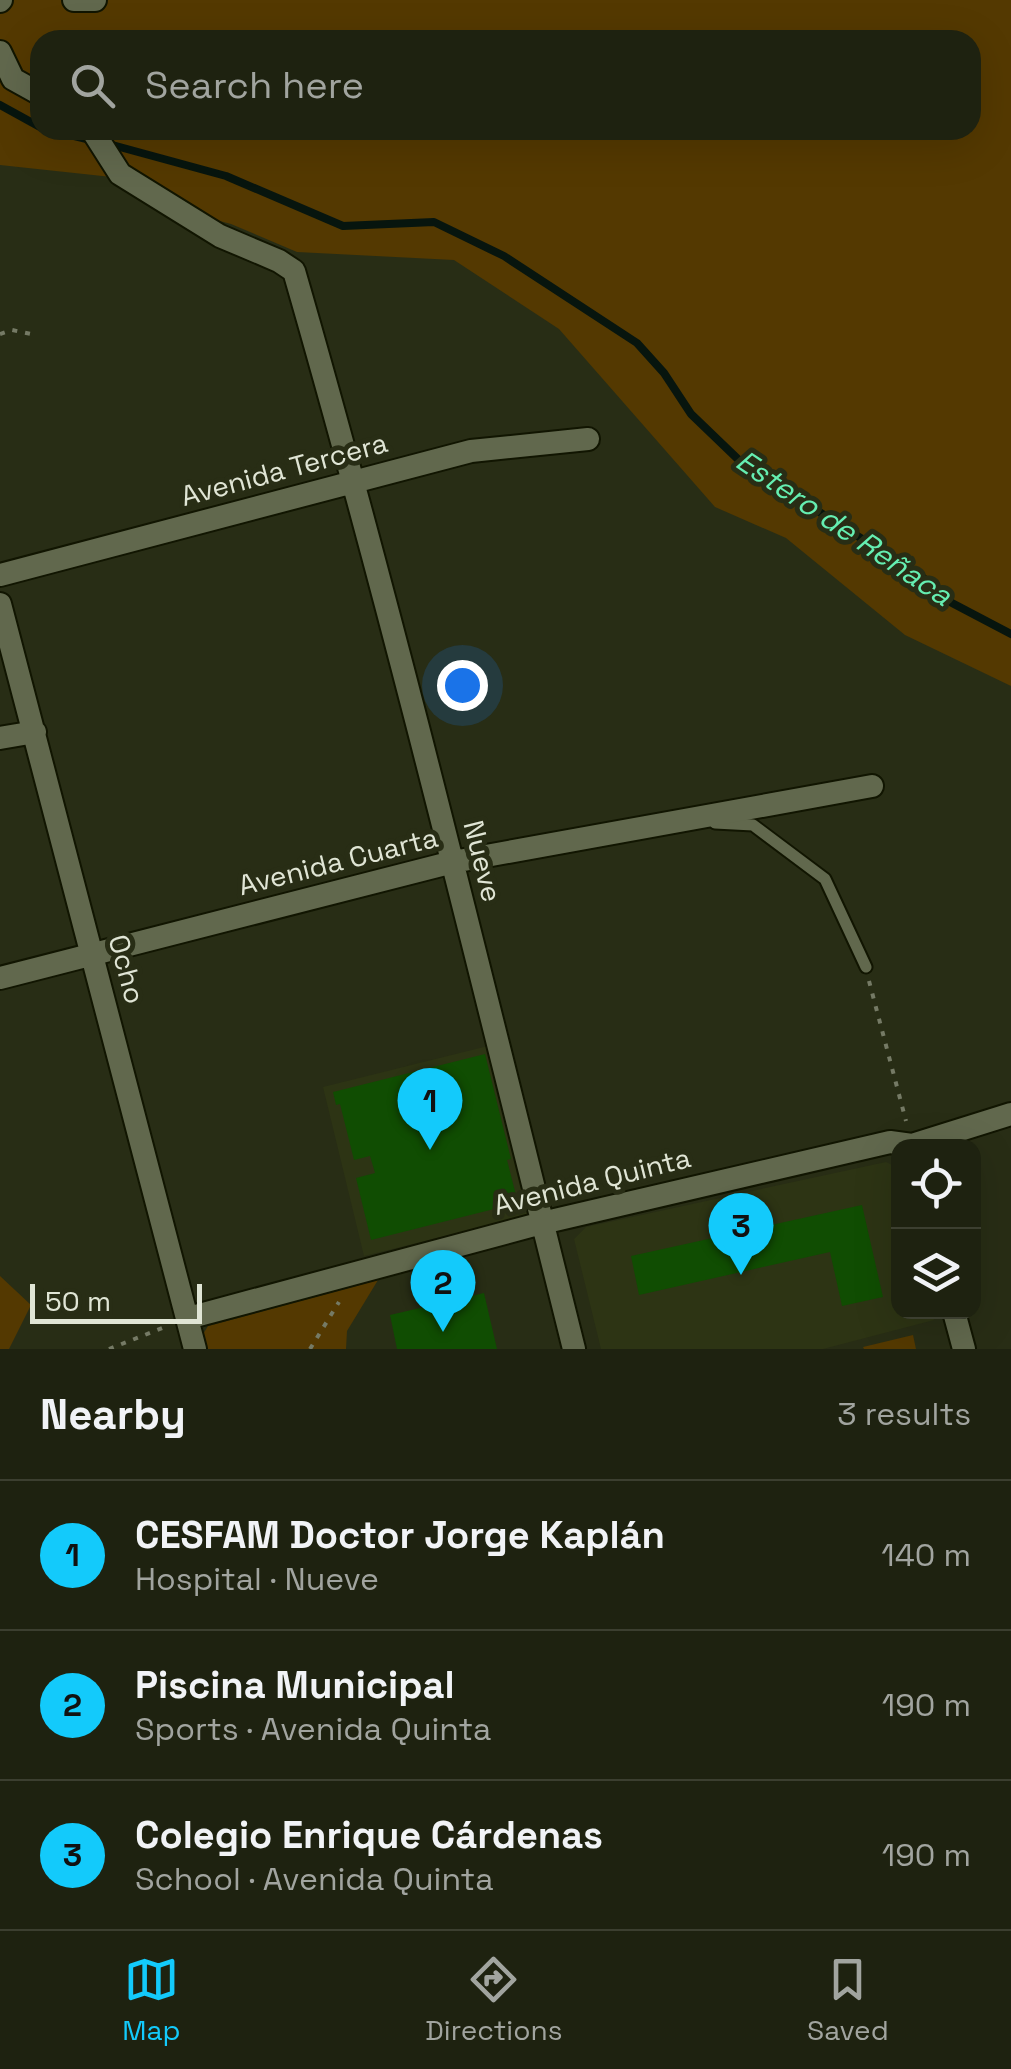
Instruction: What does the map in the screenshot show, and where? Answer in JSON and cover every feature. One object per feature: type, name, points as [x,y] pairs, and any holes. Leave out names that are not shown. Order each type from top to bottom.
[{"type":"street","points":[[74,0],[95,0]]},
{"type":"street","points":[[0,52],[13,79],[30,88]]},
{"type":"street","name":"Nueve","points":[[98,140],[120,174],[220,236],[280,261],[294,271],[453,862],[574,1349]]},
{"type":"street","name":"Avenida Tercera","points":[[0,574],[354,484],[471,450],[588,439]]},
{"type":"street","name":"Ocho","points":[[0,604],[11,684],[34,732],[195,1349]]},
{"type":"street","points":[[0,738],[34,732]]},
{"type":"street","name":"Avenida Cuarta","points":[[0,978],[453,862],[872,786]]},
{"type":"street","name":"Avenida Quinta","points":[[934,1139],[1011,1114]]},
{"type":"street","name":"Avenida Quinta","points":[[188,1318],[542,1222],[891,1142]]},
{"type":"street","points":[[956,1319],[964,1349]]},
{"type":"lane","points":[[671,820],[753,825],[826,879],[866,967]]},
{"type":"path","points":[[0,334],[12,330],[36,335]]},
{"type":"path","points":[[866,967],[911,1139]]},
{"type":"path","points":[[310,1349],[356,1272]]},
{"type":"path","points":[[109,1349],[188,1318]]},
{"type":"shaded area","points":[[0,0],[1011,0],[1011,686],[905,635],[786,538],[715,507],[559,329],[454,260],[297,252],[231,224],[190,213],[121,178],[0,165]]},
{"type":"shaded area","points":[[496,1044],[538,1213],[364,1256],[323,1087]]},
{"type":"shaded area","points":[[886,1162],[891,1164],[891,1319],[934,1320],[823,1349],[601,1349],[574,1239],[586,1227]]},
{"type":"shaded area","points":[[0,1276],[31,1305],[9,1349],[0,1349]]},
{"type":"shaded area","points":[[378,1280],[347,1331],[346,1349],[201,1349],[199,1341],[208,1326]]},
{"type":"shaded area","points":[[913,1335],[916,1349],[863,1347]]},
{"type":"building","points":[[485,1054],[518,1203],[371,1240],[356,1178],[375,1173],[370,1156],[354,1160],[340,1104],[336,1105],[333,1092]]},
{"type":"building","points":[[862,1205],[883,1297],[842,1306],[830,1252],[639,1295],[631,1256]]},
{"type":"building","points":[[484,1293],[497,1349],[397,1349],[390,1315]]},
{"type":"waterway","name":"Estero de Reñaca","points":[[0,105],[30,122]]},
{"type":"waterway","name":"Estero de Reñaca","points":[[105,143],[226,176],[343,226],[434,222],[504,256],[637,343],[664,373],[691,414],[743,464],[921,576],[952,603],[1011,634]]},
{"type":"place","name":"CESFAM Doctor Jorge Kaplán","points":[[430,1150]]},
{"type":"place","name":"Colegio Enrique Cárdenas","points":[[741,1275]]},
{"type":"place","name":"Piscina Municipal","points":[[443,1332]]}]
